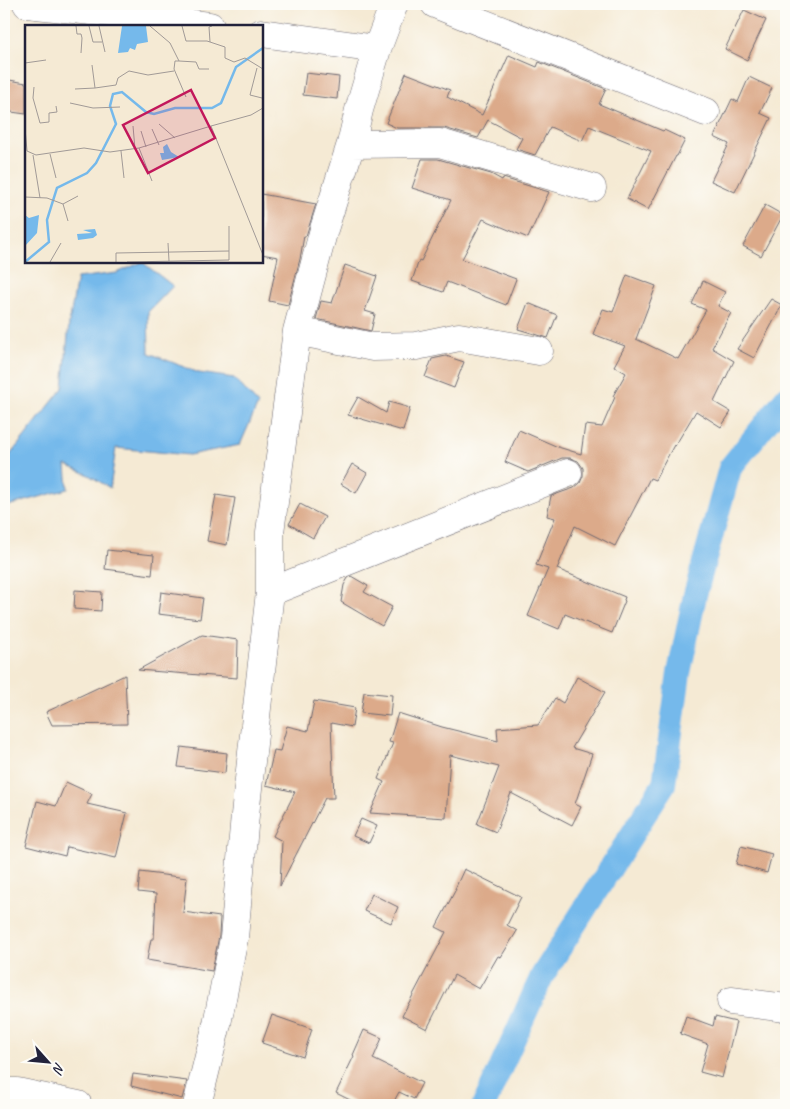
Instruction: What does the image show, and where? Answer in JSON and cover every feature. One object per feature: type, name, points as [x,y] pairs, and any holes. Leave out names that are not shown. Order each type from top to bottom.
[{"type":"street","points":[[27,4],[203,25]]},
{"type":"street","points":[[197,1105],[217,1024],[234,938],[245,815],[270,592],[270,532],[297,331],[324,229],[351,144],[359,110],[394,4]]},
{"type":"street","points":[[435,4],[706,112]]},
{"type":"street","points":[[262,33],[378,49]]},
{"type":"street","points":[[351,144],[440,143],[592,188]]},
{"type":"street","points":[[297,331],[373,347],[416,346],[459,337],[539,351]]},
{"type":"street","points":[[270,592],[568,473]]},
{"type":"street","points":[[731,1001],[786,1008]]},
{"type":"street","points":[[4,1092],[17,1092],[78,1105]]},
{"type":"water","points":[[142,262],[173,286],[148,312],[149,353],[199,373],[234,378],[258,404],[240,445],[189,455],[116,448],[110,488],[87,474],[66,465],[68,489],[4,507],[4,481],[10,455],[63,388],[69,324],[77,278],[117,273]]},
{"type":"building","points":[[744,10],[766,20],[747,60],[725,49]]},
{"type":"building","points":[[509,55],[537,67],[539,62],[606,89],[599,104],[685,140],[648,210],[627,199],[651,151],[589,126],[582,141],[550,127],[535,155],[516,149],[522,138],[488,120],[478,138],[444,128],[397,128],[386,123],[406,73],[450,90],[447,97],[482,115]]},
{"type":"building","points":[[306,73],[339,77],[337,99],[303,95]]},
{"type":"building","points":[[749,77],[772,88],[760,113],[771,118],[735,192],[711,181],[729,144],[714,137],[732,99],[738,102]]},
{"type":"building","points":[[4,79],[25,83],[25,114],[4,111]]},
{"type":"building","points":[[422,159],[438,159],[491,174],[502,180],[503,178],[549,192],[528,238],[483,219],[462,259],[516,279],[506,305],[447,282],[443,292],[412,281],[419,260],[421,261],[451,200],[412,188]]},
{"type":"building","points":[[262,194],[316,204],[306,236],[304,236],[288,305],[269,301],[278,257],[262,254]]},
{"type":"building","points":[[765,205],[783,215],[761,256],[743,246]]},
{"type":"building","points":[[345,265],[377,276],[365,311],[375,314],[371,331],[316,319],[321,301],[332,303]]},
{"type":"building","points":[[627,275],[656,286],[636,339],[678,359],[706,310],[692,304],[703,281],[725,292],[718,306],[731,313],[712,348],[734,361],[714,402],[731,412],[721,427],[696,411],[674,445],[655,480],[650,478],[615,546],[575,526],[557,569],[625,597],[625,601],[612,633],[565,614],[559,629],[528,616],[548,569],[536,565],[555,518],[547,516],[551,496],[574,488],[580,483],[583,476],[583,468],[578,461],[570,458],[562,458],[528,472],[505,462],[519,430],[558,447],[581,454],[585,425],[602,427],[615,397],[613,396],[626,373],[614,366],[625,346],[593,334],[603,309],[613,312]]},
{"type":"building","points":[[771,299],[782,305],[754,358],[737,349]]},
{"type":"building","points":[[528,303],[557,315],[548,338],[518,329]]},
{"type":"building","points":[[446,356],[464,362],[454,388],[425,377],[432,359]]},
{"type":"building","points":[[358,397],[386,413],[389,402],[410,408],[403,431],[348,415]]},
{"type":"building","points":[[352,464],[367,473],[356,493],[341,484]]},
{"type":"building","points":[[216,495],[235,498],[227,545],[207,541]]},
{"type":"building","points":[[300,504],[325,517],[313,538],[289,524]]},
{"type":"building","points":[[107,550],[154,555],[152,575],[105,569]]},
{"type":"building","points":[[351,576],[368,586],[364,592],[392,607],[382,626],[341,602],[344,585]]},
{"type":"building","points":[[75,590],[102,592],[101,611],[74,609]]},
{"type":"building","points":[[161,592],[203,598],[200,619],[158,614]]},
{"type":"building","points":[[202,635],[238,640],[237,678],[138,670]]},
{"type":"building","points":[[125,675],[127,724],[52,725],[46,712]]},
{"type":"building","points":[[577,677],[605,692],[572,748],[592,754],[575,804],[581,807],[572,825],[511,793],[496,832],[477,824],[499,767],[450,755],[446,818],[370,813],[384,782],[378,779],[393,743],[389,742],[398,713],[442,727],[498,741],[497,728],[538,725],[555,698],[563,703]]},
{"type":"building","points":[[364,692],[392,695],[390,716],[361,713]]},
{"type":"building","points":[[314,701],[355,708],[352,727],[331,723],[334,798],[325,798],[280,886],[282,841],[273,836],[295,792],[266,785],[274,750],[280,751],[287,726],[308,731]]},
{"type":"building","points":[[181,747],[227,753],[225,773],[178,767]]},
{"type":"building","points":[[66,782],[92,794],[87,804],[127,813],[116,858],[67,847],[65,856],[26,846],[37,801],[56,806]]},
{"type":"building","points":[[361,819],[377,826],[369,843],[353,836]]},
{"type":"building","points":[[741,846],[772,854],[767,873],[736,864]]},
{"type":"building","points":[[464,869],[521,897],[507,925],[517,931],[501,957],[498,956],[479,989],[454,975],[427,1029],[402,1016],[446,932],[436,927]]},
{"type":"building","points":[[140,872],[187,878],[183,912],[220,917],[219,936],[212,971],[147,960],[151,939],[154,939],[156,894],[138,892]]},
{"type":"building","points":[[372,894],[398,907],[391,923],[364,911]]},
{"type":"building","points":[[272,1015],[312,1029],[303,1057],[262,1043]]},
{"type":"building","points":[[686,1016],[713,1026],[715,1017],[736,1022],[722,1078],[700,1072],[708,1044],[680,1034]]},
{"type":"building","points":[[364,1030],[382,1038],[373,1059],[422,1083],[414,1099],[399,1092],[392,1105],[360,1105],[336,1093]]},
{"type":"building","points":[[133,1074],[187,1081],[182,1099],[131,1086]]},
{"type":"waterway","points":[[484,1105],[542,976],[664,784],[679,673],[695,595],[730,468],[786,398]]}]
